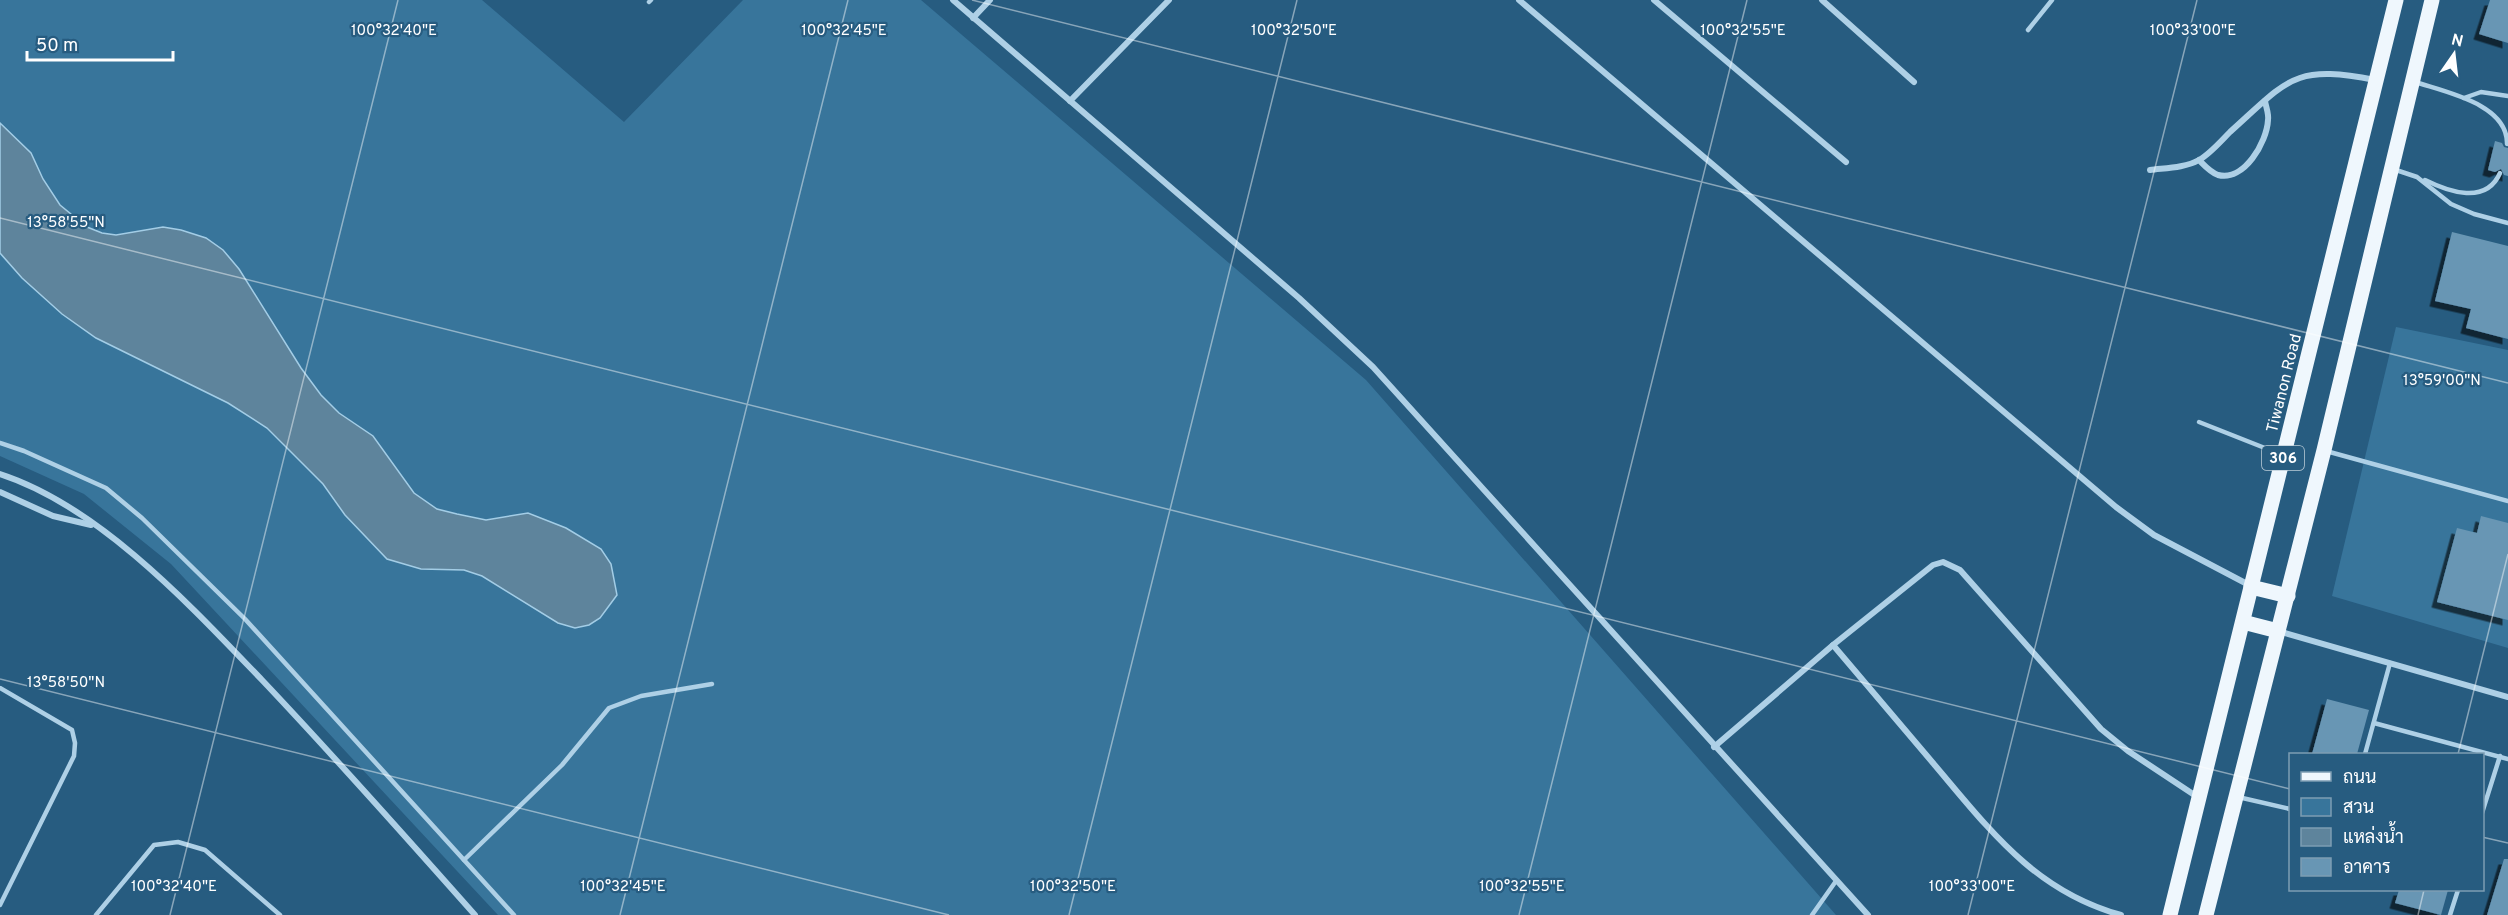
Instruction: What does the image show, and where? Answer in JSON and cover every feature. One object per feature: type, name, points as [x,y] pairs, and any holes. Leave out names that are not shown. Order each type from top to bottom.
[{"type":"main road","name":"Tiwanon Road","points":[[2170,915],[2396,0]]},
{"type":"main road","name":"306","points":[[2206,915],[2288,596],[2432,0]]},
{"type":"main road","points":[[2251,587],[2288,596]]},
{"type":"main road","points":[[2243,622],[2278,631]]},
{"type":"street","points":[[953,0],[1299,298],[1373,367],[1868,915]]},
{"type":"street","points":[[974,18],[990,0]]},
{"type":"street","points":[[1070,100],[1169,0]]},
{"type":"street","points":[[1519,0],[2116,507],[2154,535],[2251,587]]},
{"type":"street","points":[[1654,0],[1846,162]]},
{"type":"street","points":[[1822,0],[1914,82]]},
{"type":"street","points":[[2150,170],[2199,160],[2293,79],[2310,74],[2340,73],[2376,80]]},
{"type":"street","points":[[2199,160],[2210,171],[2220,176],[2235,173],[2249,163],[2257,153],[2266,131],[2269,119],[2265,101]]},
{"type":"street","points":[[0,474],[52,496],[95,526],[135,556],[208,623],[310,731],[476,915]]},
{"type":"street","points":[[0,492],[53,516],[95,526]]},
{"type":"street","points":[[1714,747],[1833,645],[1933,565],[1943,562],[1960,570],[2101,729],[2128,751],[2200,798]]},
{"type":"street","points":[[2278,631],[2508,697]]},
{"type":"street","points":[[1833,645],[2001,843],[2040,876],[2093,907],[2121,915]]},
{"type":"lane","points":[[2028,30],[2052,0]]},
{"type":"lane","points":[[2412,82],[2464,98],[2494,114],[2503,124],[2508,135],[2507,144]]},
{"type":"lane","points":[[2464,98],[2481,92],[2508,96]]},
{"type":"lane","points":[[2391,168],[2438,187],[2471,194],[2487,190],[2495,183],[2500,173]]},
{"type":"lane","points":[[2417,177],[2451,204],[2474,214],[2508,223]]},
{"type":"lane","points":[[2199,422],[2284,456]]},
{"type":"lane","points":[[0,443],[24,451],[106,488],[142,518],[245,619],[514,915]]},
{"type":"lane","points":[[2324,450],[2508,501]]},
{"type":"lane","points":[[2366,753],[2390,663]]},
{"type":"lane","points":[[464,860],[562,765],[609,708],[641,696],[712,684]]},
{"type":"lane","points":[[0,688],[72,730],[75,743],[74,756],[0,905]]},
{"type":"lane","points":[[2374,723],[2508,759]]},
{"type":"lane","points":[[2484,807],[2500,756]]},
{"type":"lane","points":[[2235,796],[2289,808]]},
{"type":"lane","points":[[96,915],[154,845],[178,842],[205,850],[280,915]]},
{"type":"lane","points":[[1812,915],[1836,881]]},
{"type":"lane","points":[[2450,915],[2458,891]]},
{"type":"green space","points":[[0,0],[482,0],[624,122],[743,0],[921,0],[1366,380],[1836,915],[498,915],[171,564],[84,494],[0,456]]},
{"type":"green space","points":[[2396,327],[2508,350],[2508,648],[2332,596]]},
{"type":"water","points":[[0,123],[31,153],[43,179],[60,205],[87,227],[116,235],[163,227],[181,230],[206,238],[223,250],[239,269],[301,368],[321,395],[339,413],[373,436],[414,493],[437,509],[486,520],[528,513],[566,528],[601,549],[611,564],[617,595],[600,618],[589,625],[575,628],[558,623],[482,576],[464,570],[421,569],[387,559],[345,515],[323,484],[267,428],[228,403],[96,338],[62,314],[22,278],[0,253]]},
{"type":"building","points":[[2490,0],[2508,0],[2508,43],[2479,34]]},
{"type":"building","points":[[2495,141],[2508,148],[2508,176],[2504,175],[2501,169],[2495,172],[2488,170]]},
{"type":"building","points":[[2452,232],[2508,246],[2508,339],[2466,328],[2471,309],[2435,301]]},
{"type":"building","points":[[2481,516],[2508,523],[2508,620],[2437,602],[2457,528],[2477,533]]},
{"type":"building","points":[[2327,699],[2369,710],[2357,753],[2312,753]]},
{"type":"building","points":[[2504,859],[2508,859],[2508,915],[2487,915]]},
{"type":"building","points":[[2399,891],[2448,891],[2441,915],[2395,903]]}]
